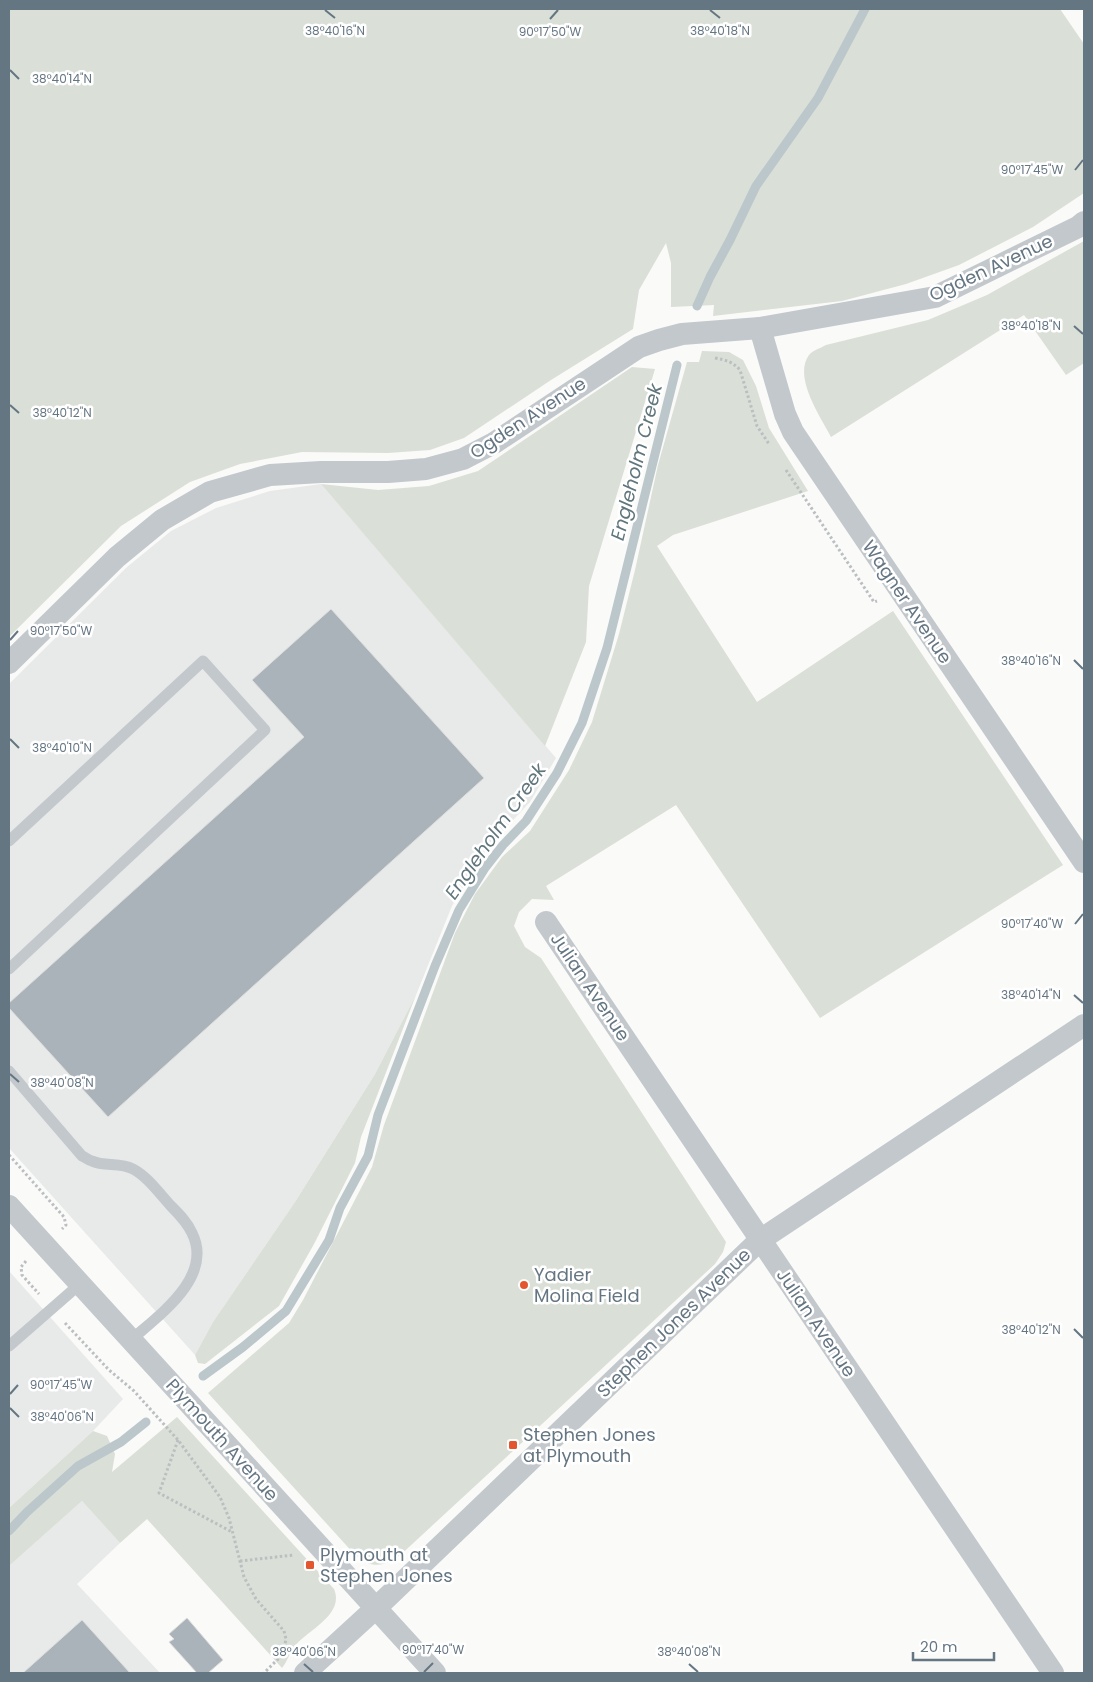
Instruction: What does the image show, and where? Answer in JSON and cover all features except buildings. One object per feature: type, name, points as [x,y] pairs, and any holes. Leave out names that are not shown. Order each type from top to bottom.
[{"type":"street","name":"Ogden Avenue","points":[[9,663],[117,558],[162,520],[210,492],[270,476],[321,472],[388,472],[426,469],[463,459],[494,443],[639,347],[682,334],[760,328],[935,297],[1078,227],[1084,222]]},
{"type":"street","name":"Wagner Avenue","points":[[760,328],[785,414],[793,432],[1084,862]]},
{"type":"street","name":"Julian Avenue","points":[[546,922],[1053,1673]]},
{"type":"street","name":"Stephen Jones Avenue","points":[[305,1673],[376,1608],[760,1240],[1084,1025]]},
{"type":"street","name":"Plymouth Avenue","points":[[9,1206],[435,1673]]},
{"type":"lane","points":[[9,841],[203,661],[265,730],[9,969]]},
{"type":"lane","points":[[9,1071],[82,1156],[93,1162],[131,1168],[142,1175],[184,1220],[193,1234],[197,1250],[196,1265],[190,1280],[182,1292],[164,1311],[131,1340]]},
{"type":"lane","points":[[9,1346],[80,1284]]},
{"type":"path","points":[[9,1155],[64,1217],[66,1226],[59,1232]]},
{"type":"path","points":[[29,1259],[21,1268],[22,1275],[41,1297]]},
{"type":"path","points":[[61,1319],[109,1370],[134,1391],[178,1440],[214,1487],[225,1507],[244,1577],[249,1588],[256,1599],[284,1631],[286,1639],[283,1654],[264,1673]]},
{"type":"path","points":[[178,1440],[159,1493],[232,1532]]},
{"type":"path","points":[[240,1561],[298,1555]]},
{"type":"shaded area","points":[[9,9],[1060,9],[1084,44],[1084,193],[1033,227],[959,265],[906,284],[842,301],[713,316],[714,305],[671,307],[671,263],[666,243],[639,290],[633,329],[551,380],[464,438],[430,450],[388,453],[302,452],[240,464],[190,482],[121,526],[9,637]]},
{"type":"shaded area","points":[[1084,241],[1084,363],[1066,375],[1024,315],[831,437],[815,408],[806,385],[805,364],[811,353],[826,345],[928,320],[987,295]]},
{"type":"shaded area","points":[[702,351],[729,352],[743,360],[756,386],[769,428],[808,491],[673,535],[657,546],[757,702],[893,611],[1063,865],[820,1018],[676,805],[546,886],[554,900],[532,899],[519,912],[514,926],[525,947],[541,958],[726,1242],[723,1252],[715,1264],[395,1560],[379,1565],[370,1564],[356,1556],[208,1393],[289,1323],[303,1300],[372,1167],[384,1125],[455,933],[475,894],[502,857],[530,831],[569,770],[592,722],[619,634],[658,465],[687,362],[699,362]]},
{"type":"shaded area","points":[[632,367],[655,369],[589,586],[586,642],[545,746],[321,484],[378,490],[429,486],[478,471]]},
{"type":"shaded area","points":[[321,484],[556,758],[530,802],[488,847],[452,906],[416,995],[375,1074],[295,1202],[213,1322],[195,1355],[9,1148],[9,684],[127,567],[171,531],[216,508],[270,491]]},
{"type":"shaded area","points":[[416,995],[361,1137],[355,1163],[314,1244],[279,1306],[205,1364],[198,1363],[195,1355],[213,1322],[295,1202],[375,1074]]},
{"type":"shaded area","points":[[9,1271],[123,1399],[93,1431],[9,1508]]},
{"type":"shaded area","points":[[177,1417],[334,1589],[336,1598],[330,1614],[294,1647],[282,1668],[147,1519],[120,1543],[82,1501],[9,1566],[9,1508],[93,1431],[107,1436],[115,1454],[112,1472]]},
{"type":"shaded area","points":[[82,1501],[120,1543],[77,1584],[160,1673],[9,1673],[9,1566]]},
{"type":"waterway","name":"Engleholm Creek","points":[[697,306],[756,186],[818,98],[865,9]]},
{"type":"waterway","name":"Engleholm Creek","points":[[203,1376],[243,1347],[286,1311],[329,1240],[340,1208],[368,1156],[378,1115],[435,966],[459,910],[485,868],[503,845],[526,821],[557,773],[582,723],[607,648],[677,365]]},
{"type":"waterway","name":"Engleholm Creek","points":[[9,1531],[78,1466],[121,1442],[146,1422]]},
{"type":"place","name":"Yadier Molina Field","points":[[524,1285]]},
{"type":"place","name":"Stephen Jones at Plymouth","points":[[513,1445]]},
{"type":"place","name":"Plymouth at Stephen Jones","points":[[310,1565]]}]
